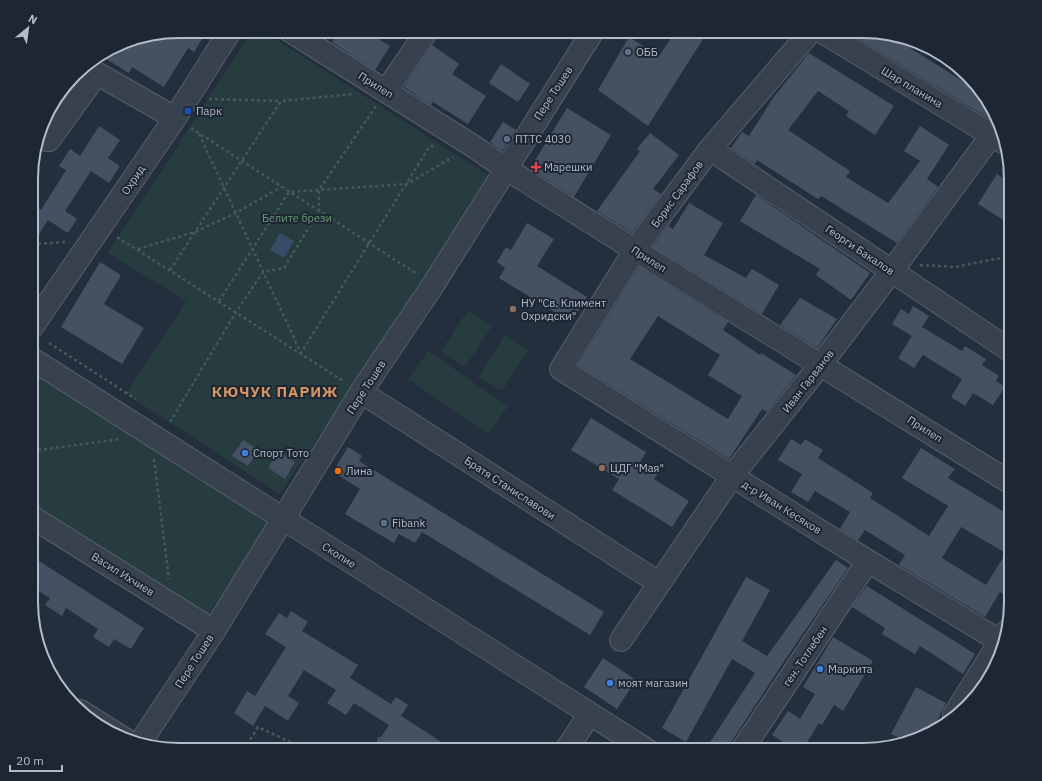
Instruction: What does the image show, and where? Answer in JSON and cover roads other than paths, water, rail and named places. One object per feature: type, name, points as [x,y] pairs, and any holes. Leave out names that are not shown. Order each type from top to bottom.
[{"type":"street","name":"Охрид","points":[[38,318],[175,118],[226,38]]},
{"type":"street","name":"Прилеп","points":[[301,38],[635,250],[1004,479]]},
{"type":"street","points":[[386,91],[422,38]]},
{"type":"street","name":"Пере Тошев","points":[[143,738],[214,631],[361,392],[433,285],[505,168],[589,38]]},
{"type":"street","name":"Борис Сарафов","points":[[561,369],[635,250],[710,149],[805,38]]},
{"type":"street","name":"Шар планина","points":[[832,38],[997,134]]},
{"type":"street","points":[[44,139],[49,140],[90,71],[175,118]]},
{"type":"street","name":"Иван Гарванов","points":[[621,640],[732,476],[821,364],[997,134]]},
{"type":"street","name":"Георги Бакалов","points":[[710,149],[894,268],[1004,346]]},
{"type":"street","name":"Скопие","points":[[38,363],[636,743]]},
{"type":"street","name":"д-р Иван Кесяков","points":[[561,369],[868,561],[999,637]]},
{"type":"street","name":"Братя Станиславови","points":[[361,392],[659,583]]},
{"type":"street","name":"Васил Ихчиев","points":[[38,521],[214,631]]},
{"type":"street","name":"ген. Тотлебен","points":[[747,743],[868,561]]},
{"type":"street","points":[[962,703],[995,651]]},
{"type":"street","points":[[571,743],[590,714]]},
{"type":"water","points":[[280,233],[294,241],[284,258],[270,250]]},
{"type":"place","name":"ОББ","points":[[628,52]]},
{"type":"place","name":"Парк","points":[[188,111]]},
{"type":"place","name":"ПТТС 4030","points":[[507,139]]},
{"type":"place","name":"Марешки","points":[[536,167]]},
{"type":"place","name":"НУ \"Св. Климент Охридски\"","points":[[513,309]]},
{"type":"place","name":"Спорт Тото","points":[[245,453]]},
{"type":"place","name":"ЦДГ \"Мая\"","points":[[602,468]]},
{"type":"place","name":"Лина","points":[[338,471]]},
{"type":"place","name":"Fibank","points":[[384,523]]},
{"type":"place","name":"Маркита","points":[[820,669]]},
{"type":"place","name":"моят магазин","points":[[610,683]]},
{"type":"district","name":"КЮЧУК ПАРИЖ","points":[[275,392]]},
{"type":"park label","name":"Белите брези","points":[[297,218]]}]
